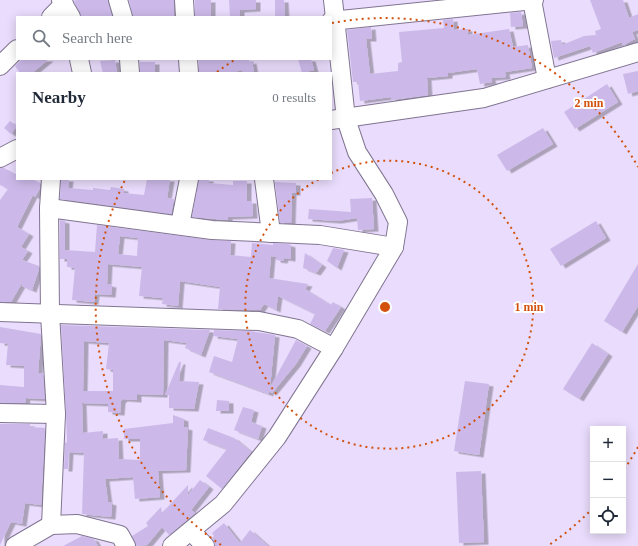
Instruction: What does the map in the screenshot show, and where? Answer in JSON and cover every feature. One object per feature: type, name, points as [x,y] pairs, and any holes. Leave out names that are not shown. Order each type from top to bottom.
[{"type":"street","points":[[118,0],[122,16]]},
{"type":"street","points":[[184,0],[185,16]]},
{"type":"street","points":[[172,546],[191,532],[223,504],[277,437],[334,348],[394,247],[398,222],[384,194],[357,152],[339,120],[333,0]]},
{"type":"street","points":[[334,21],[532,0],[547,79]]},
{"type":"street","points":[[52,16],[65,7]]},
{"type":"street","points":[[0,66],[16,50]]},
{"type":"street","points":[[339,120],[484,98],[638,52]]},
{"type":"street","points":[[79,60],[82,72]]},
{"type":"street","points":[[129,60],[130,72]]},
{"type":"street","points":[[188,60],[189,72]]},
{"type":"street","points":[[0,158],[16,150]]},
{"type":"street","points":[[51,525],[56,414],[50,314],[49,208],[52,180]]},
{"type":"street","points":[[180,225],[189,180]]},
{"type":"street","points":[[264,180],[271,233]]},
{"type":"street","points":[[49,208],[212,230],[320,235],[394,247]]},
{"type":"street","points":[[0,312],[259,321],[298,329],[334,348]]},
{"type":"street","points":[[0,413],[56,414]]},
{"type":"street","points":[[15,546],[51,525],[77,524],[120,535],[126,546]]},
{"type":"street","points":[[191,532],[205,546]]},
{"type":"building","points":[[108,0],[112,16],[81,16],[74,1]]},
{"type":"building","points":[[129,0],[174,0],[174,16],[133,16]]},
{"type":"building","points":[[195,0],[211,0],[211,16],[195,16]]},
{"type":"building","points":[[229,0],[256,0],[256,9],[240,10],[240,16],[230,16]]},
{"type":"building","points":[[275,0],[284,0],[285,16],[275,16]]},
{"type":"building","points":[[590,0],[623,0],[629,18],[638,14],[638,30],[632,32],[635,39],[623,45],[622,42],[593,53],[590,46],[554,58],[551,41],[561,40],[562,45],[584,36],[596,35],[595,31],[601,29]]},
{"type":"building","points":[[521,12],[523,26],[511,27],[510,13]]},
{"type":"building","points":[[453,19],[454,30],[468,29],[468,35],[509,29],[513,47],[528,45],[532,68],[505,72],[506,77],[491,78],[492,82],[480,84],[477,69],[448,73],[448,76],[427,78],[428,95],[391,100],[391,97],[360,101],[358,82],[353,82],[347,30],[371,27],[372,39],[366,39],[370,74],[398,71],[398,63],[402,62],[399,32],[444,28],[443,20]]},
{"type":"building","points":[[21,60],[48,60],[33,72],[19,72],[15,66]]},
{"type":"building","points":[[115,60],[117,72],[103,72],[100,61]]},
{"type":"building","points":[[199,60],[249,60],[249,62],[252,61],[254,72],[243,72],[242,70],[234,72],[199,72]]},
{"type":"building","points":[[298,60],[311,60],[314,70],[302,72]]},
{"type":"building","points":[[140,62],[155,62],[155,72],[140,72]]},
{"type":"building","points":[[638,71],[638,91],[628,94],[623,74]]},
{"type":"building","points":[[607,84],[618,102],[575,129],[564,112]]},
{"type":"building","points":[[10,121],[16,125],[11,134],[4,128]]},
{"type":"building","points":[[543,128],[553,144],[507,171],[497,155]]},
{"type":"building","points":[[0,168],[4,168],[16,174],[16,180],[34,180],[40,183],[40,188],[35,197],[33,195],[17,227],[29,234],[21,247],[28,251],[22,260],[39,266],[39,269],[32,290],[22,286],[22,283],[11,302],[0,302],[0,200],[8,189],[0,185]]},
{"type":"building","points":[[61,180],[69,180],[68,188],[110,190],[111,187],[124,189],[124,193],[144,195],[147,180],[170,180],[167,198],[174,199],[171,214],[60,199]]},
{"type":"building","points":[[199,180],[209,180],[209,183],[233,185],[233,181],[247,181],[247,201],[252,201],[253,216],[228,217],[228,220],[192,217]]},
{"type":"building","points":[[275,182],[296,183],[296,193],[292,193],[291,223],[280,223]]},
{"type":"building","points":[[372,198],[374,229],[358,230],[357,218],[337,221],[308,219],[309,209],[351,212],[350,199]]},
{"type":"building","points":[[60,220],[65,221],[65,250],[95,252],[97,225],[211,240],[231,241],[230,255],[251,257],[252,243],[273,245],[273,243],[288,244],[291,245],[291,259],[284,258],[283,261],[276,260],[276,257],[271,256],[269,278],[308,284],[305,289],[331,305],[333,302],[341,307],[325,331],[310,324],[315,314],[278,296],[276,310],[264,304],[260,310],[218,309],[220,287],[180,281],[178,306],[162,304],[163,298],[139,296],[142,267],[108,264],[107,284],[112,285],[111,295],[95,294],[94,302],[72,300],[75,268],[67,267],[67,259],[60,259]],"holes":[[[120,236],[138,238],[137,256],[118,254]]]},
{"type":"building","points":[[596,221],[606,238],[561,266],[550,249]]},
{"type":"building","points":[[333,248],[344,250],[337,268],[327,261]]},
{"type":"building","points":[[305,253],[322,265],[316,273],[303,268]]},
{"type":"building","points":[[638,264],[638,306],[622,332],[604,321]]},
{"type":"building","points":[[61,325],[210,330],[201,355],[185,348],[187,343],[164,340],[163,395],[137,394],[137,400],[123,399],[121,401],[120,413],[108,412],[108,404],[82,403],[83,433],[103,431],[103,439],[118,438],[119,459],[140,460],[140,439],[124,439],[124,429],[173,423],[173,415],[184,419],[184,427],[188,428],[186,470],[158,471],[160,497],[135,499],[133,477],[105,479],[108,502],[112,503],[111,517],[82,514],[84,453],[69,452],[68,469],[64,469],[65,443],[67,442]],"holes":[[[84,341],[109,343],[106,369],[113,370],[113,391],[83,391]]]},
{"type":"building","points":[[0,327],[41,334],[38,373],[43,373],[45,399],[26,398],[25,403],[0,403],[0,385],[24,387],[24,366],[6,365],[8,344],[0,343]]},
{"type":"building","points":[[214,330],[249,331],[275,335],[270,388],[296,340],[307,346],[296,364],[272,393],[269,391],[269,394],[209,372],[214,356],[232,362],[238,339],[213,336]]},
{"type":"building","points":[[592,343],[608,354],[579,399],[563,389]]},
{"type":"building","points":[[179,362],[181,362],[179,381],[199,382],[194,409],[169,408],[169,395],[165,395]]},
{"type":"building","points":[[465,381],[489,384],[479,455],[454,451]]},
{"type":"building","points":[[217,400],[229,401],[229,411],[216,411]]},
{"type":"building","points":[[243,407],[254,410],[251,422],[262,426],[258,439],[234,430]]},
{"type":"building","points":[[0,424],[30,424],[30,427],[45,428],[41,505],[25,503],[22,524],[11,522],[0,545]]},
{"type":"building","points":[[208,428],[234,438],[251,452],[222,489],[206,476],[227,449],[203,440]]},
{"type":"building","points":[[481,471],[484,542],[459,543],[456,472]]},
{"type":"building","points":[[200,480],[209,487],[191,510],[195,513],[169,535],[162,527],[147,545],[136,546],[132,536],[148,526],[146,523],[161,507],[162,513],[188,485],[188,495]]},
{"type":"building","points":[[224,523],[240,543],[250,530],[268,546],[215,546],[212,538],[214,536],[212,533]]},
{"type":"building","points":[[82,536],[94,539],[98,546],[63,546]]}]
